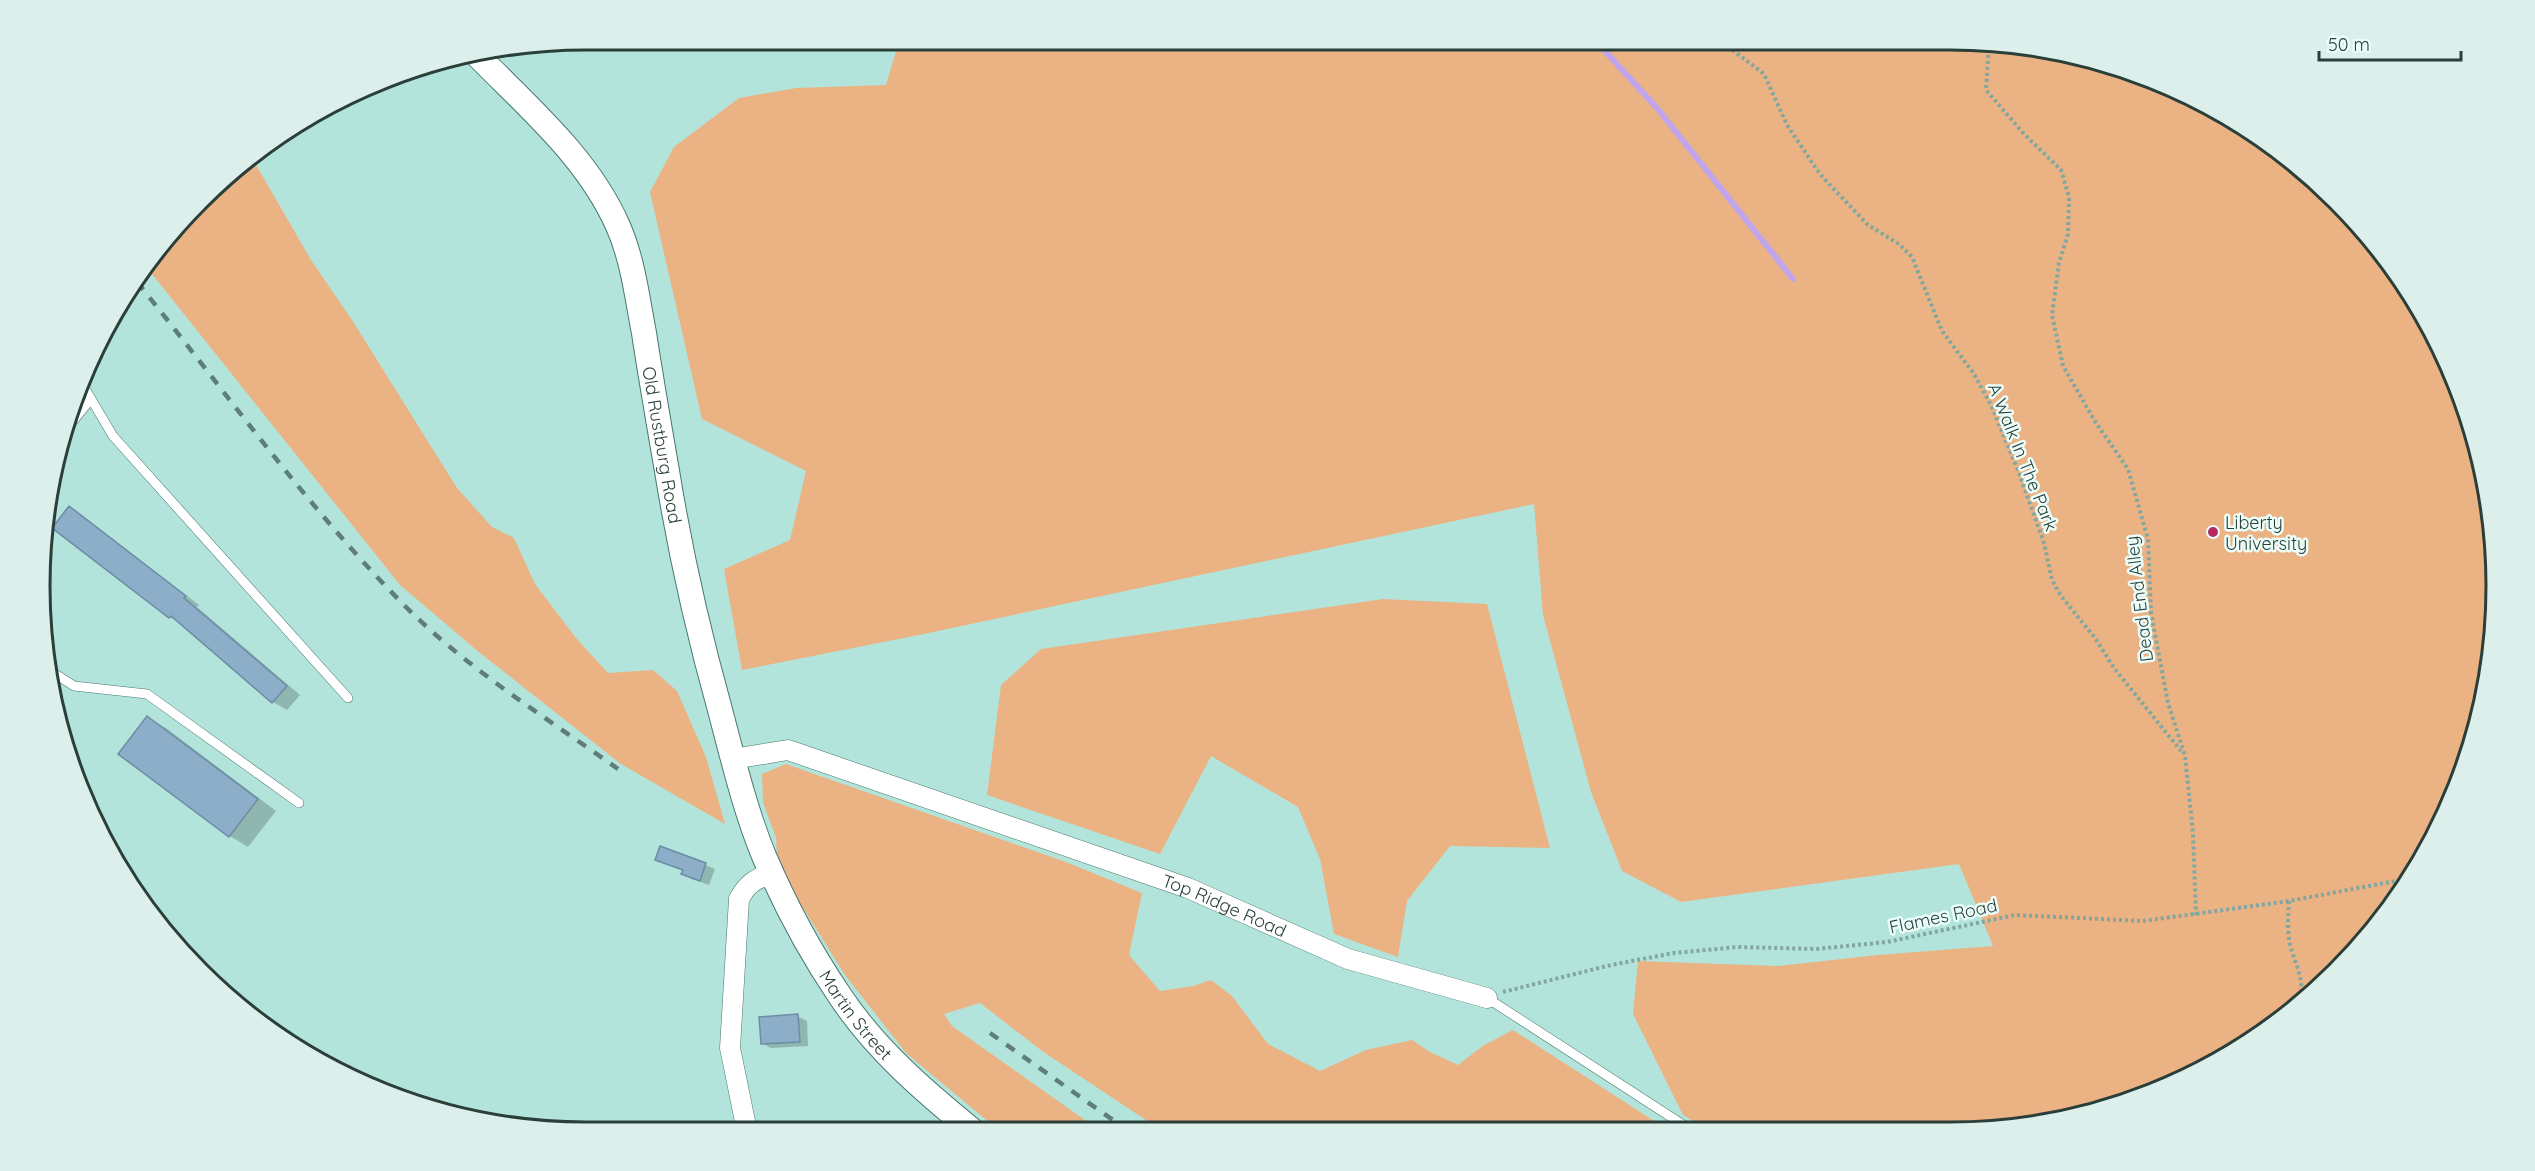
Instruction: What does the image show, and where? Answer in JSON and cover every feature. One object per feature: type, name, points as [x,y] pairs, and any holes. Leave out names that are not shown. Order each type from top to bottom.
[{"type":"street","name":"Old Rustburg Road","points":[[482,60],[558,136],[585,168],[619,227],[634,278],[686,578],[734,759],[763,853],[772,873]]},
{"type":"street","name":"Top Ridge Road","points":[[734,759],[788,750],[1188,888],[1348,958],[1487,998]]},
{"type":"street","name":"Martin Street","points":[[772,873],[799,929],[841,999],[879,1045],[925,1092],[962,1122]]},
{"type":"street","points":[[745,1122],[730,1048],[739,899],[746,886],[755,879],[772,873]]},
{"type":"lane","points":[[86,391],[113,436],[348,698]]},
{"type":"lane","points":[[77,416],[91,399]]},
{"type":"lane","points":[[57,675],[74,686],[147,694],[299,803]]},
{"type":"lane","name":"Top Ridge Road","points":[[1487,998],[1679,1122]]},
{"type":"path","name":"A Walk In The Park","points":[[1732,50],[1764,74],[1787,125],[1823,177],[1868,225],[1899,244],[1912,257],[1942,331],[1974,375],[1991,405],[2044,543],[2052,580],[2071,612],[2095,638],[2114,668],[2172,737],[2185,756]]},
{"type":"path","name":"Dead End Alley","points":[[1988,51],[1986,90],[2024,134],[2061,170],[2069,197],[2068,234],[2059,263],[2052,315],[2063,366],[2096,423],[2128,470],[2148,539],[2151,613],[2168,703],[2185,756],[2193,833],[2196,915]]},
{"type":"path","name":"Flames Road","points":[[1487,998],[1547,980],[1674,953],[1738,947],[1816,949],[1887,942],[2015,915],[2143,921],[2289,901],[2396,881]]},
{"type":"path","points":[[2289,901],[2290,944],[2300,978],[2300,991]]},
{"type":"shaded area","points":[[896,50],[1950,50],[2019,54],[2054,60],[2122,78],[2155,90],[2218,121],[2247,140],[2276,160],[2329,206],[2375,259],[2395,288],[2414,318],[2445,380],[2457,413],[2475,481],[2481,516],[2486,586],[2481,655],[2475,690],[2457,758],[2445,791],[2414,854],[2395,883],[2375,912],[2329,965],[2276,1011],[2247,1031],[2218,1050],[2155,1081],[2088,1103],[2019,1117],[1950,1122],[1695,1122],[1683,1115],[1633,1014],[1638,961],[1778,966],[1993,946],[1959,864],[1681,902],[1622,871],[1591,792],[1543,615],[1534,504],[919,635],[742,670],[724,569],[790,540],[806,471],[702,419],[650,192],[674,147],[739,98],[796,88],[886,85]]},
{"type":"shaded area","points":[[255,163],[311,260],[352,320],[457,488],[492,527],[514,538],[535,584],[576,638],[608,673],[653,670],[677,691],[706,757],[725,824],[621,764],[480,653],[400,585],[151,272],[206,206]]},
{"type":"shaded area","points":[[1383,599],[1487,604],[1550,848],[1450,846],[1407,901],[1398,957],[1334,934],[1320,859],[1298,807],[1211,756],[1160,854],[987,795],[1001,685],[1041,649]]},
{"type":"shaded area","points":[[786,764],[1066,862],[1142,893],[1129,955],[1160,991],[1193,986],[1211,980],[1232,996],[1268,1044],[1320,1071],[1366,1050],[1412,1040],[1430,1052],[1458,1065],[1484,1045],[1513,1030],[1656,1122],[1149,1122],[1042,1051],[980,1003],[944,1014],[952,1026],[1088,1122],[989,1122],[906,1053],[845,975],[793,892],[777,859],[776,838],[763,802],[762,774]]},
{"type":"building","points":[[69,506],[186,596],[184,598],[287,686],[272,703],[171,616],[169,618],[53,527]]},
{"type":"building","points":[[147,716],[258,799],[229,837],[118,754]]},
{"type":"building","points":[[660,846],[706,863],[700,881],[681,874],[683,870],[655,860]]},
{"type":"building","points":[[798,1014],[800,1042],[761,1044],[759,1017]]},
{"type":"waterway","points":[[1604,50],[1657,108],[1793,279]]},
{"type":"railway","points":[[141,287],[304,493],[412,613],[486,676],[618,769]]},
{"type":"railway","points":[[990,1033],[1116,1122]]},
{"type":"place","name":"Liberty University","points":[[2213,532]]}]
